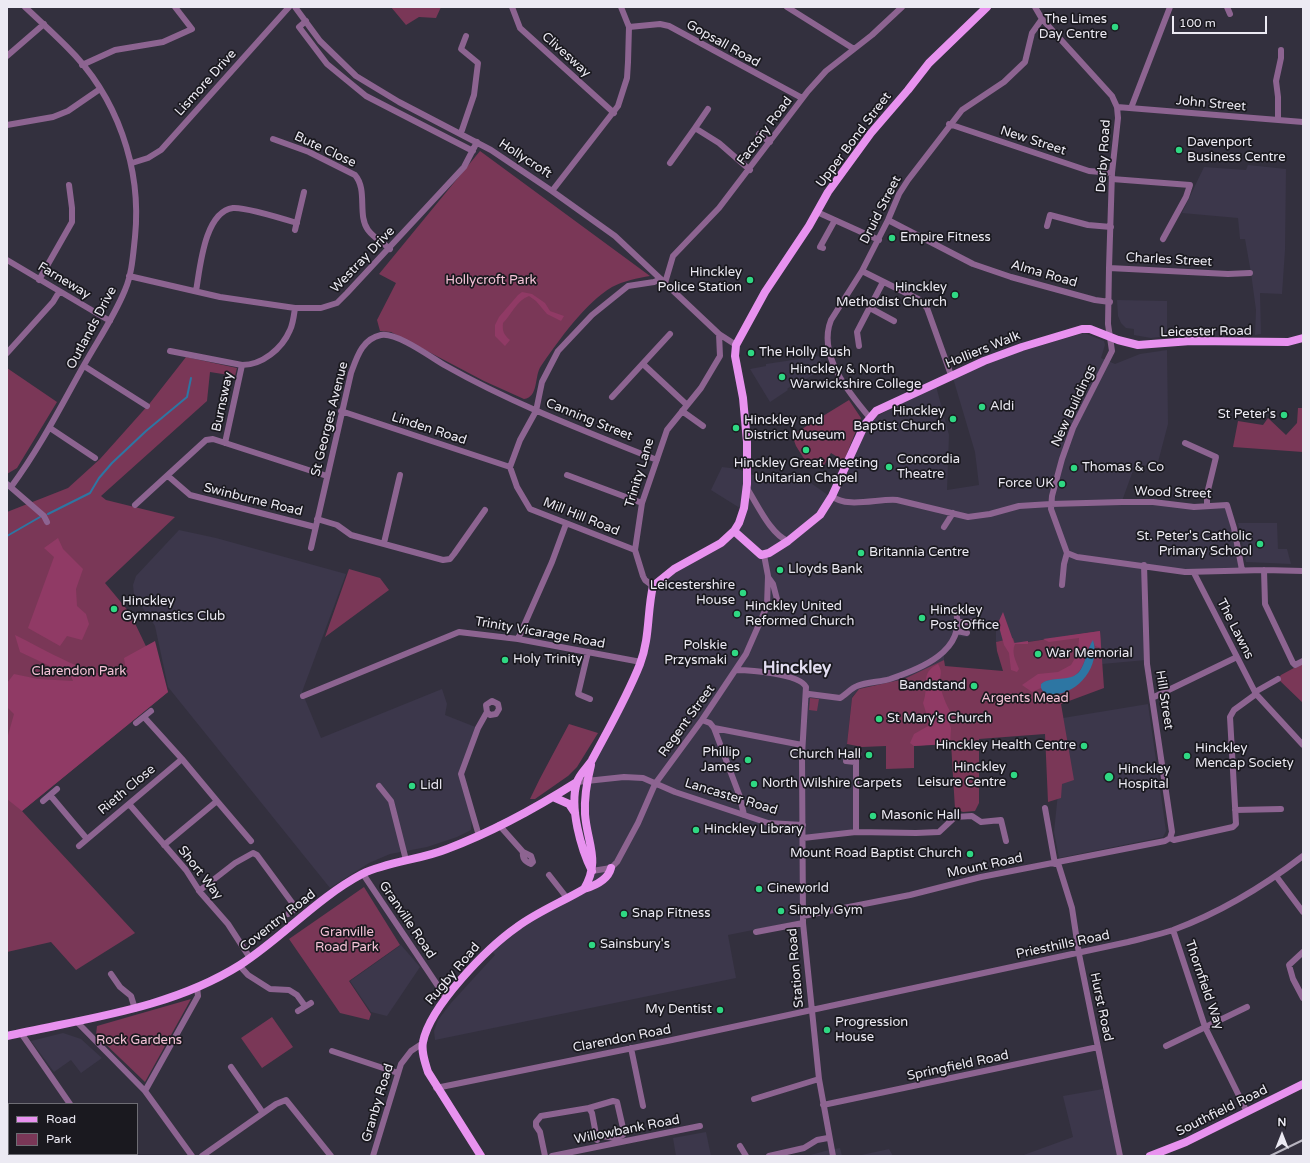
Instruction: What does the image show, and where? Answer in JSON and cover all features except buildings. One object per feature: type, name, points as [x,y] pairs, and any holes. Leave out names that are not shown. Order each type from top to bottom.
[{"type":"main road","name":"Upper Bond Street","points":[[736,345],[765,292],[844,169],[928,63],[987,7]]},
{"type":"main road","name":"Holliers Walk","points":[[764,555],[788,541],[820,515],[832,496],[861,430],[876,411],[952,375],[1022,346],[1073,330],[1090,329],[1110,337]]},
{"type":"main road","name":"Leicester Road","points":[[1110,337],[1130,344],[1145,346],[1191,341],[1250,343],[1302,341]]},
{"type":"main road","points":[[592,871],[585,857],[575,813],[577,782],[591,762],[617,713],[640,662],[647,638],[653,586],[674,569],[720,543],[734,531],[744,508],[746,487],[746,426],[743,398],[735,356],[736,345]]},
{"type":"main road","points":[[734,531],[759,553],[764,555]]},
{"type":"main road","points":[[584,889],[592,871],[593,860],[585,816],[584,798],[591,762]]},
{"type":"main road","name":"Coventry Road","points":[[7,1036],[135,1009],[197,987],[239,966],[324,900],[362,874],[385,865],[446,850],[479,836],[553,797],[577,782]]},
{"type":"main road","points":[[553,797],[569,804],[575,813]]},
{"type":"main road","name":"Rugby Road","points":[[481,1156],[436,1088],[424,1062],[423,1043],[435,1013],[446,998],[491,947],[518,926],[584,889],[598,883],[607,876],[611,868]]},
{"type":"main road","name":"Southfield Road","points":[[1150,1156],[1186,1142],[1303,1084]]},
{"type":"street","name":"Outlands Drive","points":[[9,486],[50,428],[110,321],[125,290],[129,276],[137,213],[132,163],[128,148],[109,104],[100,89],[67,46],[25,7]]},
{"type":"street","points":[[82,65],[115,50],[164,42],[192,30],[175,7]]},
{"type":"street","name":"Lismore Drive","points":[[132,163],[148,158],[161,150],[290,7]]},
{"type":"street","name":"Hollycroft","points":[[295,7],[320,41],[356,76],[399,102],[461,132],[552,191],[615,236],[719,334],[736,345]]},
{"type":"street","name":"Clivesway","points":[[512,7],[520,28],[614,113]]},
{"type":"street","points":[[552,191],[614,113],[627,78],[629,27],[621,7]]},
{"type":"street","points":[[786,7],[854,49]]},
{"type":"street","name":"Factory Road","points":[[663,281],[667,280],[670,263],[673,256],[712,217],[750,170],[802,98],[823,74],[872,35],[902,7]]},
{"type":"street","name":"Derby Road","points":[[1035,7],[1042,19],[1112,96],[1117,106],[1118,118],[1112,176],[1110,227],[1110,302],[1108,324],[1110,337]]},
{"type":"street","points":[[1131,108],[1170,7]]},
{"type":"street","points":[[1227,7],[1230,14]]},
{"type":"street","name":"Druid Street","points":[[870,418],[858,404],[831,360],[828,337],[831,320],[862,271],[888,220],[899,194],[949,124],[966,105],[1004,82],[1025,62],[1032,33],[1042,19]]},
{"type":"street","points":[[306,21],[299,26],[327,64],[366,96],[473,151]]},
{"type":"street","points":[[7,56],[44,24]]},
{"type":"street","name":"Gopsall Road","points":[[629,27],[660,24],[669,26],[802,98]]},
{"type":"street","points":[[461,132],[474,95],[478,63],[461,49],[466,36]]},
{"type":"street","points":[[1278,120],[1276,80],[1281,58],[1281,50]]},
{"type":"street","points":[[7,125],[53,117],[68,111],[100,89]]},
{"type":"street","name":"John Street","points":[[1117,106],[1303,122]]},
{"type":"street","points":[[670,163],[708,109]]},
{"type":"street","name":"New Street","points":[[949,124],[1088,171],[1112,176],[1190,185],[1186,197],[1163,239]]},
{"type":"street","points":[[695,128],[719,143],[750,170]]},
{"type":"street","points":[[759,134],[770,142]]},
{"type":"street","name":"Bute Close","points":[[273,139],[309,152],[355,175],[360,181],[364,218],[367,229],[390,249]]},
{"type":"street","name":"Westray Drive","points":[[129,276],[220,297],[295,308],[321,308],[337,302],[390,249],[464,167],[477,142]]},
{"type":"street","points":[[39,280],[72,222],[69,185]]},
{"type":"street","points":[[295,230],[304,192]]},
{"type":"street","points":[[196,291],[208,231],[220,214],[233,208],[297,223]]},
{"type":"street","points":[[817,212],[878,240]]},
{"type":"street","points":[[1047,226],[1050,215],[1088,225],[1110,227]]},
{"type":"street","points":[[823,248],[820,247],[835,220]]},
{"type":"street","name":"Alma Road","points":[[888,220],[973,264],[1011,277],[1094,300],[1110,302]]},
{"type":"street","name":"Farneway","points":[[7,260],[110,321]]},
{"type":"street","name":"Charles Street","points":[[1109,268],[1228,274],[1250,273]]},
{"type":"street","points":[[862,271],[920,300],[928,308],[952,375]]},
{"type":"street","points":[[510,467],[520,440],[536,411],[542,382],[558,351],[592,315],[628,286],[663,281]]},
{"type":"street","points":[[859,346],[857,332],[883,282]]},
{"type":"street","points":[[7,352],[53,302],[59,292]]},
{"type":"street","points":[[170,351],[242,365],[251,365],[263,361],[281,344],[290,330],[295,308]]},
{"type":"street","points":[[870,308],[894,321]]},
{"type":"street","points":[[612,397],[670,334]]},
{"type":"street","name":"Trinity Lane","points":[[653,586],[645,580],[643,576],[635,550],[642,503],[667,430],[701,388],[720,356],[719,334]]},
{"type":"street","name":"St Georges Avenue","points":[[311,548],[341,411],[351,373],[358,355],[366,342],[382,335],[395,337],[462,375],[536,411]]},
{"type":"street","name":"New Buildings","points":[[1051,504],[1062,459],[1073,428],[1110,355],[1112,344],[1110,337]]},
{"type":"street","points":[[643,364],[704,426]]},
{"type":"street","name":"Burnsway","points":[[225,443],[242,365]]},
{"type":"street","points":[[84,366],[147,406]]},
{"type":"street","name":"Linden Road","points":[[341,411],[510,467]]},
{"type":"street","name":"Canning Street","points":[[536,411],[657,460]]},
{"type":"street","points":[[50,428],[95,458]]},
{"type":"street","points":[[135,505],[206,440],[213,439],[327,476]]},
{"type":"street","points":[[1185,443],[1216,457],[1207,494],[1207,506]]},
{"type":"street","name":"Mill Hill Road","points":[[510,467],[517,487],[530,509],[635,550]]},
{"type":"street","points":[[384,543],[400,474]]},
{"type":"street","points":[[567,475],[642,503]]},
{"type":"street","name":"Swinburne Road","points":[[168,476],[190,495],[315,528]]},
{"type":"street","points":[[9,486],[44,516],[48,522]]},
{"type":"street","points":[[746,487],[773,530],[779,537],[788,541]]},
{"type":"street","name":"Wood Street","points":[[832,496],[835,499],[858,503],[886,499],[897,500],[968,517],[990,514],[1019,506],[1051,504],[1153,502],[1194,507],[1227,505],[1234,528],[1242,570]]},
{"type":"street","points":[[1051,504],[1067,553],[1064,564],[1062,584]]},
{"type":"street","points":[[317,519],[337,525],[351,535],[442,560],[450,559],[485,510]]},
{"type":"street","points":[[944,527],[953,513]]},
{"type":"street","points":[[518,639],[552,562],[566,524]]},
{"type":"street","points":[[1067,553],[1077,557],[1194,573],[1242,570],[1303,571]]},
{"type":"street","points":[[764,555],[768,576],[767,606],[775,606],[778,603],[768,576]]},
{"type":"street","name":"Hill Street","points":[[1144,565],[1146,660],[1172,832],[1170,838]]},
{"type":"street","points":[[1264,570],[1265,604],[1293,663],[1295,664],[1303,661]]},
{"type":"street","name":"The Lawns","points":[[1194,573],[1256,693],[1303,745]]},
{"type":"street","name":"Regent Street","points":[[655,784],[702,720],[736,670],[752,643],[767,606]]},
{"type":"street","points":[[806,696],[809,694],[840,698],[856,686],[890,679],[924,666],[944,652],[957,631],[958,622],[956,612]]},
{"type":"street","points":[[958,622],[971,622]]},
{"type":"street","points":[[957,631],[967,632]]},
{"type":"street","name":"Trinity Vicarage Road","points":[[303,696],[458,632],[518,639],[640,662]]},
{"type":"street","points":[[588,652],[578,694],[590,699]]},
{"type":"street","points":[[1152,698],[1237,657]]},
{"type":"street","name":"Station Road","points":[[736,670],[761,672],[802,682],[806,688],[802,745],[803,920],[819,1079],[828,1138],[833,1156]]},
{"type":"street","points":[[1278,679],[1256,693],[1234,710],[1230,717],[1235,810],[1281,809]]},
{"type":"street","points":[[136,723],[151,711]]},
{"type":"street","points":[[479,836],[461,774],[478,728],[487,712]]},
{"type":"street","points":[[144,718],[182,759],[251,841]]},
{"type":"street","points":[[702,720],[710,723],[714,728],[740,797],[744,815]]},
{"type":"street","points":[[714,728],[802,745]]},
{"type":"street","points":[[856,832],[855,762],[856,754],[859,754]]},
{"type":"street","name":"Rieth Close","points":[[79,846],[182,759]]},
{"type":"street","points":[[846,761],[855,762]]},
{"type":"street","name":"Coventry Road","points":[[577,782],[588,779],[643,778],[655,784]]},
{"type":"street","name":"Lancaster Road","points":[[655,784],[768,823],[803,825]]},
{"type":"street","name":"Rugby Road","points":[[611,868],[617,862],[638,823],[655,784]]},
{"type":"street","points":[[378,787],[391,801],[406,860]]},
{"type":"street","points":[[43,801],[57,789]]},
{"type":"street","points":[[50,795],[87,839]]},
{"type":"street","points":[[164,845],[217,801]]},
{"type":"street","name":"Short Way","points":[[129,804],[186,870],[199,891],[228,924],[250,958]]},
{"type":"street","name":"Hurst Road","points":[[1045,808],[1056,863],[1072,908],[1079,954],[1120,1156]]},
{"type":"street","name":"Mount Road","points":[[756,932],[981,877],[1165,841],[1170,838],[1174,840],[1233,827],[1236,824],[1235,810]]},
{"type":"street","points":[[803,838],[856,832],[939,832],[955,817],[972,816],[980,822],[1001,820],[1006,841]]},
{"type":"street","points":[[500,825],[523,852]]},
{"type":"street","points":[[199,891],[235,863],[253,853],[257,855],[296,908]]},
{"type":"street","name":"Priesthills Road","points":[[811,1010],[1079,954],[1173,930],[1220,909],[1276,876],[1303,856]]},
{"type":"street","points":[[592,871],[611,868]]},
{"type":"street","name":"Granville Road","points":[[362,874],[446,998]]},
{"type":"street","points":[[549,875],[568,898]]},
{"type":"street","points":[[1276,876],[1303,912]]},
{"type":"street","points":[[288,914],[306,901]]},
{"type":"street","name":"Thornfield Way","points":[[1173,930],[1205,1027],[1247,1112]]},
{"type":"street","points":[[1303,952],[1289,965],[1293,979],[1303,998]]},
{"type":"street","points":[[239,966],[248,975],[270,989],[289,990],[297,995],[304,1006]]},
{"type":"street","points":[[111,974],[120,987],[131,996],[135,1009]]},
{"type":"street","points":[[145,1091],[198,996],[197,987]]},
{"type":"street","points":[[298,1011],[311,1003]]},
{"type":"street","points":[[1166,1046],[1247,1007]]},
{"type":"street","name":"Clarendon Road","points":[[436,1088],[811,1010]]},
{"type":"street","points":[[76,1022],[145,1091],[192,1156]]},
{"type":"street","points":[[21,1033],[69,1103]]},
{"type":"street","name":"Granby Road","points":[[373,1156],[398,1072],[405,1057],[423,1043]]},
{"type":"street","name":"Springfield Road","points":[[823,1105],[1098,1047]]},
{"type":"street","points":[[631,1048],[643,1106]]},
{"type":"street","points":[[332,1051],[398,1072]]},
{"type":"street","points":[[231,1067],[263,1113]]},
{"type":"street","points":[[754,1099],[819,1079]]},
{"type":"street","points":[[202,1156],[276,1104],[286,1100],[331,1156]]},
{"type":"street","points":[[545,1156],[540,1132],[536,1126],[538,1118],[541,1116],[589,1108],[613,1101],[617,1102],[624,1134],[615,1138],[597,1138],[592,1113],[589,1108]]},
{"type":"street","name":"Willowbank Road","points":[[556,1156],[700,1126]]},
{"type":"street","points":[[769,1156],[804,1148],[817,1140],[828,1138]]},
{"type":"street","points":[[740,1146],[746,1156]]},
{"type":"shaded area","points":[[1248,165],[1286,169],[1285,250],[1282,294],[1260,293],[1261,334],[1255,335],[1256,310],[1251,273],[1245,239],[1240,239],[1238,218],[1182,213],[1204,167],[1246,170]]},
{"type":"shaded area","points":[[1117,300],[1167,301],[1167,336],[1151,338],[1134,335],[1134,329],[1126,328],[1121,323],[1118,316]]},
{"type":"shaded area","points":[[1084,333],[1104,341],[1105,345],[1101,358],[1115,364],[1140,354],[1167,350],[1168,424],[1157,466],[1135,465],[1122,501],[1227,505],[1242,570],[1206,572],[1144,565],[1146,660],[1102,664],[1100,631],[1014,644],[1013,638],[996,642],[996,624],[967,628],[968,637],[955,636],[944,652],[944,660],[936,665],[904,679],[859,689],[852,697],[847,744],[841,754],[855,762],[856,830],[803,837],[803,920],[728,935],[736,978],[435,1040],[434,1031],[438,1020],[451,1003],[495,955],[490,949],[577,893],[592,871],[585,816],[591,762],[641,662],[653,586],[727,538],[743,510],[711,490],[722,467],[738,469],[753,475],[798,474],[835,500],[871,420],[902,402],[936,386],[949,435],[947,490],[979,485],[975,452],[953,378],[978,364]]},
{"type":"shaded area","name":"Hinckley & North Warwickshire College","points":[[819,356],[824,368],[793,387],[791,386],[787,389],[788,390],[770,402],[750,369],[766,366],[766,364]]},
{"type":"shaded area","name":"St. Peter's Catholic Primary School","points":[[1238,523],[1277,523],[1278,549],[1287,549],[1291,564],[1246,562]]},
{"type":"shaded area","points":[[179,530],[216,538],[346,574],[302,692],[321,738],[442,689],[447,704],[445,715],[478,728],[462,768],[472,817],[471,830],[457,837],[427,847],[390,854],[369,863],[330,888],[168,687],[155,626],[134,595],[133,585],[136,576]]},
{"type":"shaded area","name":"Hinckley Hospital","points":[[1148,704],[1166,831],[1163,837],[1059,858],[1054,832],[1062,754],[1063,718]]},
{"type":"shaded area","points":[[401,945],[420,967],[387,1016],[371,1012],[350,981]]},
{"type":"shaded area","points":[[63,1033],[81,1039],[102,1058],[81,1073],[71,1060],[54,1072],[31,1041]]},
{"type":"shaded area","points":[[1103,1089],[1118,1156],[1021,1156],[1073,1137],[1063,1096]]},
{"type":"shaded area","points":[[706,1132],[711,1156],[676,1156],[673,1138]]},
{"type":"shaded area","points":[[840,1148],[842,1156],[807,1156],[829,1150]]},
{"type":"shaded area","points":[[889,1149],[893,1156],[857,1156]]},
{"type":"green space","points":[[391,7],[441,7],[436,18],[419,17],[406,25]]},
{"type":"green space","name":"Hollycroft Park","points":[[480,151],[650,276],[616,285],[592,302],[564,334],[548,356],[539,370],[536,386],[532,394],[524,399],[484,381],[391,332],[380,331],[377,320],[396,283],[379,274]]},
{"type":"green space","points":[[522,292],[532,294],[545,303],[550,311],[564,316],[561,321],[547,314],[536,301],[529,296],[525,298],[518,304],[503,323],[504,333],[510,340],[505,346],[495,336],[495,325],[499,317]]},
{"type":"green space","name":"Clarendon Park","points":[[186,357],[237,368],[235,376],[210,372],[207,401],[101,496],[106,500],[175,517],[105,583],[130,613],[168,692],[22,811],[135,933],[76,970],[51,942],[7,952],[7,512],[68,488],[100,459],[150,403]]},
{"type":"green space","points":[[7,368],[57,402],[17,468],[7,474]]},
{"type":"green space","points":[[849,400],[861,418],[844,461],[831,453],[823,467],[818,458],[808,465],[796,446],[792,435]]},
{"type":"green space","points":[[1298,408],[1303,408],[1303,452],[1233,447],[1238,421],[1263,425],[1268,418],[1286,435],[1297,423]]},
{"type":"green space","points":[[58,538],[63,549],[83,569],[76,589],[77,606],[86,614],[89,624],[82,640],[67,636],[60,646],[28,628],[54,557],[44,548]]},
{"type":"green space","points":[[349,569],[380,578],[389,590],[325,637]]},
{"type":"green space","points":[[1003,612],[1014,643],[1028,641],[1028,644],[1015,644],[1014,654],[1019,669],[1017,672],[1011,670],[1009,653],[1004,645],[998,623]]},
{"type":"green space","name":"Argents Mead","points":[[1100,631],[1104,688],[1061,704],[1074,780],[1062,784],[1061,798],[1048,802],[1045,734],[979,739],[979,803],[975,811],[963,812],[955,809],[951,743],[914,746],[914,768],[886,769],[886,746],[862,747],[847,744],[852,698],[859,689],[904,679],[944,660],[945,666],[1003,671],[996,642],[1013,638],[1015,644]]},
{"type":"green space","points":[[1100,631],[1101,648],[1095,646],[1093,641],[1081,669],[1074,676],[1066,679],[1049,680],[1041,684],[1041,688],[1032,692],[1022,685],[1038,674],[1058,672],[1071,665],[1078,653],[1079,638],[1049,642],[1043,639]]},
{"type":"green space","points":[[15,635],[55,656],[84,668],[113,676],[127,677],[124,658],[155,641],[168,692],[22,811],[7,799],[7,739],[14,714],[7,707],[7,683],[14,674],[38,679],[73,681],[71,676],[20,652]]},
{"type":"green space","points":[[1303,663],[1303,703],[1278,679],[1281,675]]},
{"type":"green space","points":[[938,664],[941,671],[941,690],[951,713],[947,718],[951,728],[950,744],[914,746],[910,743],[914,734],[930,725],[923,703],[926,691],[926,680],[929,671]]},
{"type":"green space","points":[[810,698],[819,699],[817,711],[809,710]]},
{"type":"green space","points":[[569,724],[598,733],[577,767],[568,776],[535,799],[530,799],[544,770]]},
{"type":"green space","name":"Granville Road Park","points":[[364,887],[400,945],[349,981],[371,1014],[369,1020],[340,1013],[289,939]]},
{"type":"green space","name":"Rock Gardens","points":[[191,999],[145,1082],[96,1035],[97,1026]]},
{"type":"green space","points":[[272,1017],[293,1047],[262,1068],[241,1038]]},
{"type":"water","points":[[1093,640],[1095,651],[1093,661],[1083,680],[1075,687],[1065,692],[1055,694],[1044,693],[1041,688],[1041,684],[1045,681],[1070,677],[1079,672]]},
{"type":"waterway","points":[[48,514],[90,493],[99,478],[112,463],[146,431],[187,397],[191,378]]},
{"type":"waterway","points":[[7,536],[40,517]]},
{"type":"railway","points":[[1270,1156],[1303,1140]]},
{"type":"place","name":"The Limes Day Centre","points":[[1115,27]]},
{"type":"place","name":"Davenport Business Centre","points":[[1179,150]]},
{"type":"place","name":"Empire Fitness","points":[[892,238]]},
{"type":"place","name":"Hinckley Police Station","points":[[750,280]]},
{"type":"place","name":"Hinckley Methodist Church","points":[[955,295]]},
{"type":"place","name":"The Holly Bush","points":[[751,353]]},
{"type":"place","name":"Hinckley & North Warwickshire College","points":[[782,377]]},
{"type":"place","name":"Aldi","points":[[982,407]]},
{"type":"place","name":"St Peter's","points":[[1284,415]]},
{"type":"place","name":"Hinckley Baptist Church","points":[[953,419]]},
{"type":"place","name":"Hinckley and District Museum","points":[[736,428]]},
{"type":"place","name":"Hinckley Great Meeting Unitarian Chapel","points":[[806,450]]},
{"type":"place","name":"Concordia Theatre","points":[[889,467]]},
{"type":"place","name":"Thomas & Co","points":[[1074,468]]},
{"type":"place","name":"Force UK","points":[[1062,484]]},
{"type":"place","name":"St. Peter's Catholic Primary School","points":[[1260,544]]},
{"type":"place","name":"Britannia Centre","points":[[861,553]]},
{"type":"place","name":"Lloyds Bank","points":[[780,570]]},
{"type":"place","name":"Leicestershire House","points":[[743,593]]},
{"type":"place","name":"Hinckley Gymnastics Club","points":[[114,609]]},
{"type":"place","name":"Hinckley United Reformed Church","points":[[737,614]]},
{"type":"place","name":"Hinckley Post Office","points":[[922,618]]},
{"type":"place","name":"Polskie Przysmaki","points":[[735,653]]},
{"type":"place","name":"War Memorial","points":[[1038,654]]},
{"type":"place","name":"Holy Trinity","points":[[505,660]]},
{"type":"place","name":"Bandstand","points":[[974,686]]},
{"type":"place","name":"St Mary's Church","points":[[879,719]]},
{"type":"place","name":"Hinckley Health Centre","points":[[1084,746]]},
{"type":"place","name":"Church Hall","points":[[869,755]]},
{"type":"place","name":"Hinckley Mencap Society","points":[[1187,756]]},
{"type":"place","name":"Phillip James","points":[[748,760]]},
{"type":"place","name":"Hinckley Leisure Centre","points":[[1014,775]]},
{"type":"place","name":"Hinckley Hospital","points":[[1109,777]]},
{"type":"place","name":"North Wilshire Carpets","points":[[754,784]]},
{"type":"place","name":"Lidl","points":[[412,786]]},
{"type":"place","name":"Masonic Hall","points":[[873,816]]},
{"type":"place","name":"Hinckley Library","points":[[696,830]]},
{"type":"place","name":"Mount Road Baptist Church","points":[[970,854]]},
{"type":"place","name":"Cineworld","points":[[759,889]]},
{"type":"place","name":"Simply Gym","points":[[781,911]]},
{"type":"place","name":"Snap Fitness","points":[[624,914]]},
{"type":"place","name":"Sainsbury's","points":[[592,945]]},
{"type":"place","name":"My Dentist","points":[[720,1010]]},
{"type":"place","name":"Progression House","points":[[827,1030]]},
{"type":"district","name":"Hinckley","points":[[797,669]]}]
